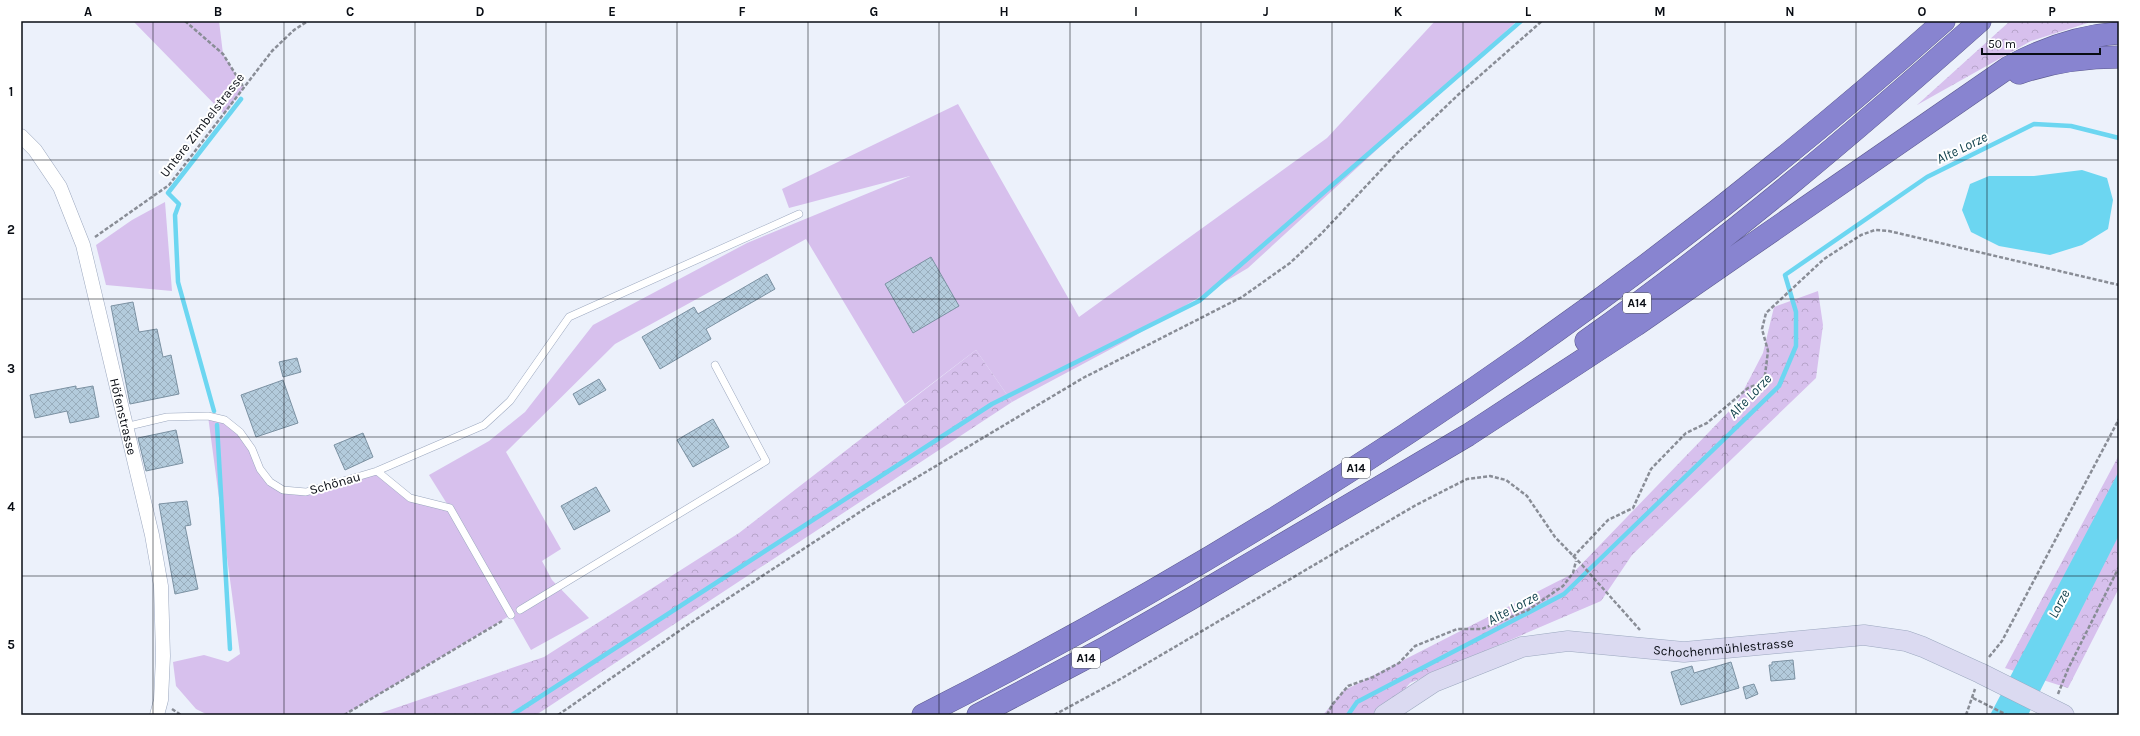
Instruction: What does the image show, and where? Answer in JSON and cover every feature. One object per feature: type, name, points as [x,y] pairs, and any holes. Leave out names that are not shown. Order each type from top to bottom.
[{"type":"highway","name":"A14","points":[[923,715],[1046,651],[1165,584],[1322,490],[1442,412],[1562,327],[1676,242],[1831,118],[1944,21]]},
{"type":"highway","name":"A14","points":[[978,715],[1103,649],[1269,552],[1433,448],[1610,324],[1697,258],[1827,153],[1980,21]]},
{"type":"highway","points":[[1269,552],[1468,435],[1565,373],[1956,102],[2009,67],[2049,47],[2074,39],[2119,33]]},
{"type":"highway","points":[[1956,102],[1993,84],[2037,67],[2076,60],[2119,57]]},
{"type":"street","name":"Höfenstrasse","points":[[21,136],[35,150],[60,187],[83,245],[125,427],[152,535],[161,586],[164,656],[161,700],[157,715]]},
{"type":"street","name":"Schochenmühlestrasse","points":[[1384,715],[1434,682],[1522,647],[1568,641],[1684,652],[1864,635],[1906,641],[1923,647],[2052,709]]},
{"type":"lane","name":"Schönau","points":[[125,427],[167,417],[208,416],[225,420],[240,432],[252,449],[260,469],[270,482],[283,490],[306,492],[377,471],[484,425],[510,401],[569,317],[799,214]]},
{"type":"lane","points":[[520,610],[766,461],[715,364]]},
{"type":"lane","points":[[377,471],[410,498],[450,508],[511,615]]},
{"type":"path","points":[[185,21],[223,54],[244,88]]},
{"type":"path","name":"Untere Zimbelstrasse","points":[[83,245],[169,185],[272,51],[294,30],[308,21]]},
{"type":"path","points":[[558,715],[695,620],[870,506],[1083,378],[1242,297],[1290,263],[1322,234],[1398,152],[1458,94],[1542,21]]},
{"type":"path","points":[[1573,557],[1608,520],[1633,508],[1651,469],[1686,433],[1708,423],[1748,388],[1758,384],[1765,375],[1768,351],[1762,329],[1766,313],[1824,259],[1861,235],[1874,230],[1889,231],[2119,286]]},
{"type":"path","points":[[1988,677],[1984,664],[2002,641],[2119,419]]},
{"type":"path","points":[[1054,715],[1117,681],[1416,505],[1467,479],[1490,476],[1506,480],[1527,496],[1555,537],[1576,561],[1583,566],[1647,639],[1652,648]]},
{"type":"path","points":[[1328,715],[1332,705],[1348,686],[1399,663],[1415,646],[1457,629],[1482,629],[1528,610],[1563,586],[1573,573],[1576,561]]},
{"type":"path","points":[[2052,709],[2068,669],[2119,567]]},
{"type":"path","points":[[344,715],[511,615]]},
{"type":"path","points":[[1966,715],[1973,698],[2007,715]]},
{"type":"green space","points":[[133,21],[219,21],[223,54],[244,88],[224,114]]},
{"type":"green space","points":[[1435,21],[1517,21],[1248,268],[1126,341],[1012,402],[976,350],[905,404],[806,239],[615,344],[506,452],[561,549],[542,561],[552,580],[589,618],[531,650],[511,615],[344,715],[208,715],[196,709],[176,686],[173,662],[204,655],[228,662],[240,654],[208,416],[225,420],[240,432],[260,469],[283,490],[306,492],[377,471],[410,498],[449,507],[429,475],[489,441],[525,412],[593,325],[747,243],[910,176],[789,208],[782,189],[958,104],[1079,317],[1327,138]]},
{"type":"green space","points":[[2010,21],[2094,21],[2031,41],[1917,105]]},
{"type":"green space","points":[[165,202],[172,291],[106,285],[96,245],[132,220]]},
{"type":"green space","points":[[1818,291],[1823,325],[1816,378],[1632,555],[1601,601],[1410,683],[1382,715],[1323,715],[1343,691],[1572,574],[1737,403],[1763,353],[1774,307]]},
{"type":"green space","points":[[976,350],[1012,402],[536,715],[375,715],[544,657],[739,533]]},
{"type":"green space","points":[[2119,455],[2119,588],[2068,688],[2005,668]]},
{"type":"water","points":[[2082,170],[2107,178],[2113,200],[2108,229],[2082,245],[2050,255],[1999,246],[1971,232],[1962,210],[1970,184],[1989,176],[2034,176]]},
{"type":"water","name":"Lorze","points":[[2119,471],[2119,535],[2028,715],[1990,715]]},
{"type":"building","points":[[931,257],[959,306],[913,333],[885,284]]},
{"type":"building","points":[[767,274],[775,289],[706,329],[711,339],[660,369],[642,337],[694,307],[698,314]]},
{"type":"building","points":[[133,302],[139,332],[157,329],[163,357],[171,355],[179,394],[130,404],[111,306]]},
{"type":"building","points":[[297,358],[301,372],[283,377],[279,362]]},
{"type":"building","points":[[599,379],[606,390],[579,405],[573,394]]},
{"type":"building","points":[[283,380],[298,423],[256,437],[241,395]]},
{"type":"building","points":[[76,386],[76,389],[93,386],[99,417],[70,423],[67,411],[35,418],[30,395]]},
{"type":"building","points":[[713,419],[729,447],[693,467],[677,440]]},
{"type":"building","points":[[176,430],[183,463],[146,471],[138,438]]},
{"type":"building","points":[[363,433],[373,457],[345,470],[334,445]]},
{"type":"building","points":[[596,487],[610,511],[574,530],[561,506]]},
{"type":"building","points":[[187,501],[191,525],[185,526],[198,589],[175,594],[159,504]]},
{"type":"building","points":[[1793,660],[1795,679],[1771,681],[1769,665],[1772,665],[1772,662]]},
{"type":"building","points":[[1731,662],[1739,688],[1681,705],[1671,672],[1692,666],[1694,673]]},
{"type":"building","points":[[1754,684],[1758,694],[1746,699],[1743,687]]},
{"type":"waterway","points":[[512,715],[992,404],[1199,301],[1521,21]]},
{"type":"waterway","points":[[214,411],[178,282],[175,215],[179,204],[168,193],[241,99]]},
{"type":"waterway","name":"Alte Lorze","points":[[1348,715],[1357,702],[1564,594],[1779,386],[1796,346],[1796,312],[1785,275],[1927,177],[2034,124],[2071,126],[2119,138]]},
{"type":"waterway","points":[[217,425],[230,649]]}]
